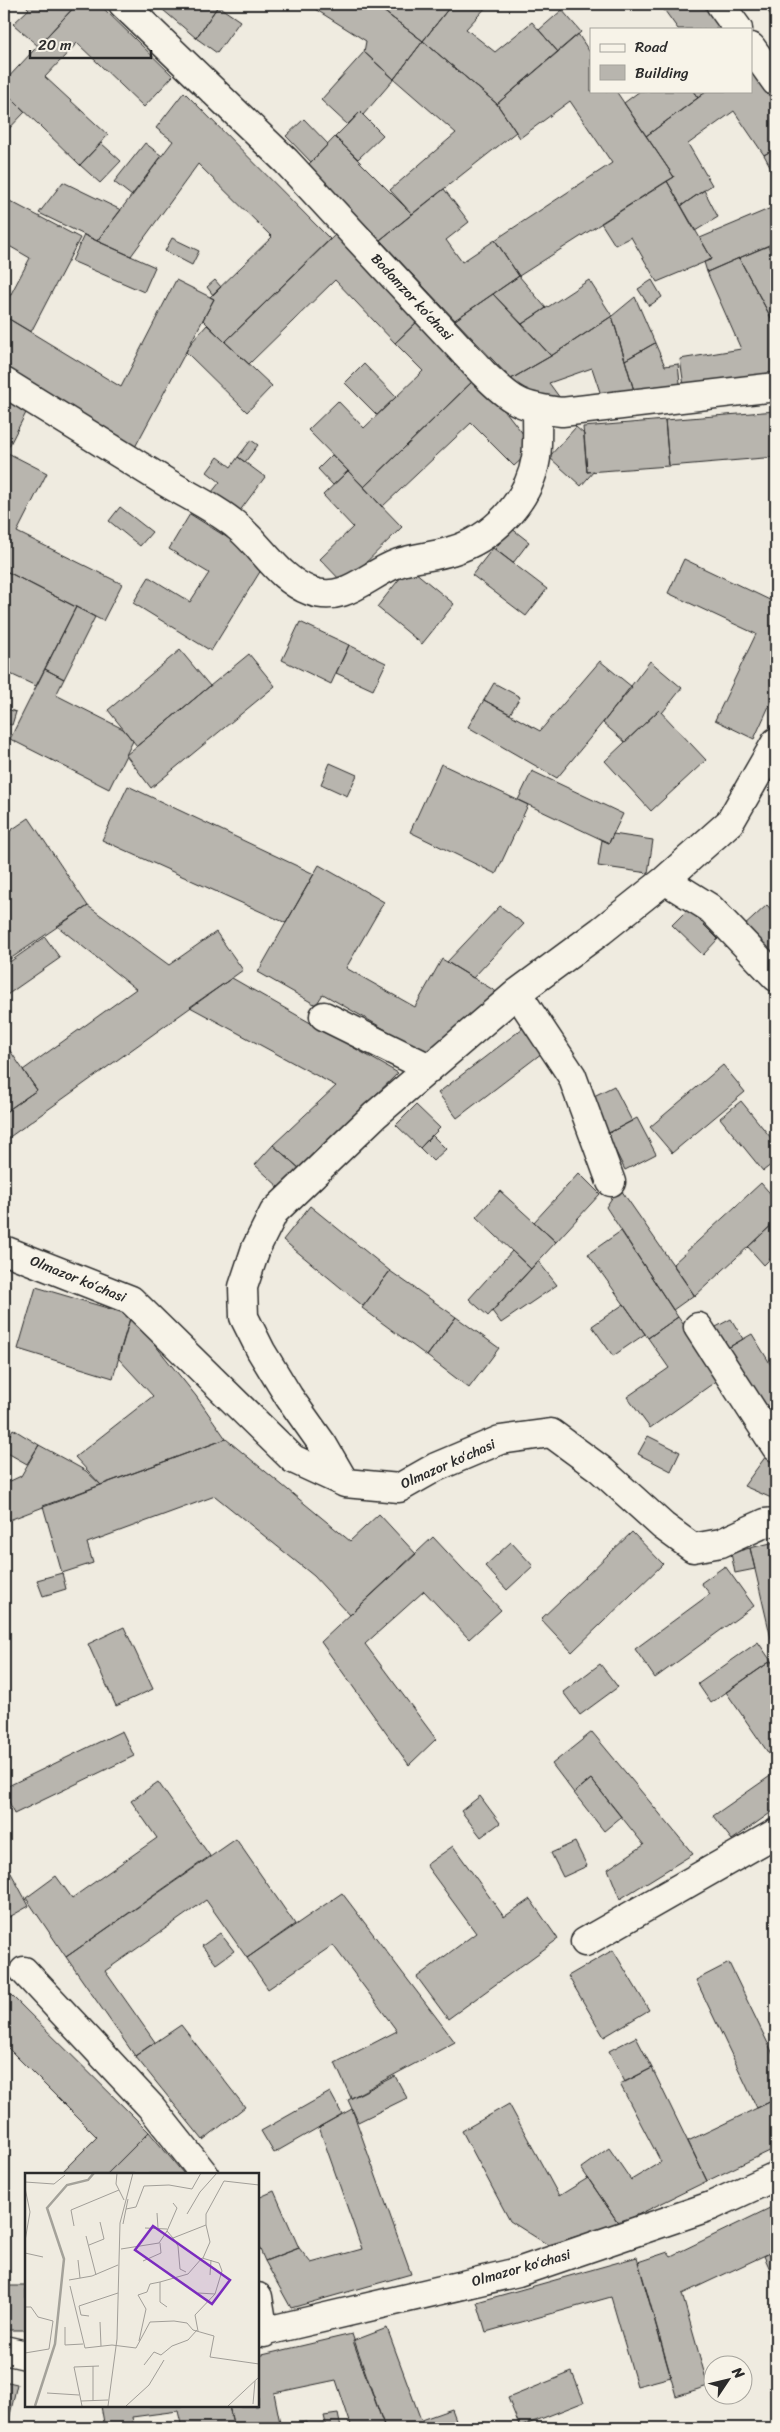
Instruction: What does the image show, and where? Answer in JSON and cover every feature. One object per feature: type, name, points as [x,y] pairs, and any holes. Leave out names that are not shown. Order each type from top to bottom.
[{"type":"street","name":"Bodomzor koʻchasi","points":[[123,4],[286,162],[483,373],[510,399],[537,409],[570,411],[776,387]]},
{"type":"street","points":[[720,4],[737,28]]},
{"type":"street","points":[[752,48],[776,82]]},
{"type":"street","points":[[4,382],[238,526],[289,580],[310,591],[327,596],[348,592],[372,575],[397,563],[451,551],[469,544],[486,535],[504,519],[525,490],[536,459],[537,409]]},
{"type":"street","points":[[345,1483],[261,1351],[244,1317],[243,1287],[256,1248],[274,1212],[375,1116],[429,1068],[517,993],[601,931],[665,880],[730,822],[776,742]]},
{"type":"street","points":[[665,880],[710,908],[776,977]]},
{"type":"street","points":[[517,993],[572,1076],[611,1182]]},
{"type":"street","points":[[324,1016],[429,1068]]},
{"type":"street","name":"Olmazor koʻchasi","points":[[4,1250],[131,1300],[293,1459],[345,1483],[399,1488],[436,1467],[500,1440],[551,1433],[600,1469],[662,1526],[693,1548],[721,1543],[765,1523],[776,1522]]},
{"type":"street","points":[[698,1328],[776,1447]]},
{"type":"street","points":[[585,1942],[776,1833]]},
{"type":"street","points":[[24,1971],[151,2107],[190,2153],[203,2173]]},
{"type":"street","name":"Olmazor koʻchasi","points":[[261,2333],[518,2272],[711,2206],[776,2176]]},
{"type":"street","points":[[259,2309],[261,2333]]},
{"type":"street","points":[[4,2350],[25,2355]]},
{"type":"building","points":[[24,4],[77,4],[38,46],[13,24],[29,9]]},
{"type":"building","points":[[77,4],[99,4],[173,76],[144,107],[77,43],[45,77],[108,135],[80,165],[4,91],[4,82]]},
{"type":"building","points":[[156,4],[216,4],[218,6],[196,38]]},
{"type":"building","points":[[307,4],[374,4],[423,41],[394,79],[364,52],[366,41]]},
{"type":"building","points":[[374,4],[452,4],[423,41]]},
{"type":"building","points":[[452,4],[489,4],[466,29],[495,52],[532,22],[558,52],[497,104],[423,41]]},
{"type":"building","points":[[660,4],[708,4],[726,28],[677,28]]},
{"type":"building","points":[[763,4],[776,4],[775,21]]},
{"type":"building","points":[[218,6],[240,21],[217,53],[196,38]]},
{"type":"building","points":[[562,10],[581,32],[558,52],[539,30]]},
{"type":"building","points":[[578,34],[590,52],[590,92],[617,92],[674,177],[519,276],[495,240],[612,163],[570,101],[520,138],[497,104]]},
{"type":"building","points":[[423,41],[497,104],[516,132],[412,214],[390,190],[456,133],[394,79]]},
{"type":"building","points":[[364,52],[394,79],[363,115],[360,112],[348,125],[321,100]]},
{"type":"building","points":[[752,64],[776,104],[776,148],[764,155],[734,111],[688,144],[712,185],[681,206],[667,181],[674,177],[646,136],[706,92],[752,92]]},
{"type":"building","points":[[4,91],[25,112],[4,134]]},
{"type":"building","points":[[184,92],[330,239],[225,342],[203,320],[214,299],[210,297],[272,237],[198,164],[131,256],[97,241],[173,141],[156,128]]},
{"type":"building","points":[[639,92],[694,92],[698,98],[646,136],[624,103]]},
{"type":"building","points":[[694,92],[706,92],[698,98]]},
{"type":"building","points":[[360,112],[383,135],[358,159],[335,137]]},
{"type":"building","points":[[304,119],[328,144],[311,162],[286,136]]},
{"type":"building","points":[[335,137],[412,214],[380,240],[308,165]]},
{"type":"building","points":[[101,143],[121,161],[100,183],[80,165]]},
{"type":"building","points":[[145,143],[162,156],[132,196],[114,182]]},
{"type":"building","points":[[776,148],[776,177],[764,155]]},
{"type":"building","points":[[667,181],[712,259],[657,282],[631,237],[615,245],[601,223]]},
{"type":"building","points":[[63,182],[121,210],[97,241],[39,213]]},
{"type":"building","points":[[444,189],[469,222],[446,240],[462,262],[495,240],[519,276],[455,320],[380,240]]},
{"type":"building","points":[[704,190],[718,217],[695,231],[681,206]]},
{"type":"building","points":[[4,198],[80,238],[31,332],[4,316],[4,307],[30,258],[4,243]]},
{"type":"building","points":[[776,206],[776,242],[707,272],[704,262],[712,259],[700,238]]},
{"type":"building","points":[[338,232],[421,318],[395,343],[335,280],[249,364],[225,342]]},
{"type":"building","points":[[84,235],[155,267],[144,292],[72,261]]},
{"type":"building","points":[[172,238],[199,251],[192,265],[165,251]]},
{"type":"building","points":[[768,246],[776,260],[776,327],[739,258]]},
{"type":"building","points":[[739,258],[776,327],[776,375],[684,386],[680,359],[741,349],[707,272]]},
{"type":"building","points":[[519,276],[546,308],[522,324],[493,294]]},
{"type":"building","points":[[176,280],[214,299],[134,449],[4,369],[4,316],[121,387]]},
{"type":"building","points":[[215,280],[221,287],[213,295],[207,287]]},
{"type":"building","points":[[589,280],[612,316],[551,356],[522,324]]},
{"type":"building","points":[[652,280],[662,297],[649,306],[638,289]]},
{"type":"building","points":[[493,294],[551,356],[511,379],[455,320]]},
{"type":"building","points":[[635,297],[655,343],[625,360],[612,316]]},
{"type":"building","points":[[612,316],[635,394],[601,395],[592,368],[549,383],[560,398],[531,403],[511,379],[551,356]]},
{"type":"building","points":[[421,318],[478,376],[364,487],[308,430],[338,401],[364,428],[423,371],[395,343]]},
{"type":"building","points":[[207,325],[272,386],[247,412],[186,352],[191,343]]},
{"type":"building","points":[[655,343],[665,366],[678,364],[681,392],[635,394],[625,360]]},
{"type":"building","points":[[364,364],[396,397],[377,415],[345,383]]},
{"type":"building","points":[[478,376],[534,448],[514,466],[471,423],[382,507],[364,487]]},
{"type":"building","points":[[4,392],[30,405],[4,456]]},
{"type":"building","points":[[776,411],[776,457],[669,466],[665,420]]},
{"type":"building","points":[[665,420],[669,466],[587,472],[583,427]]},
{"type":"building","points":[[576,427],[584,434],[587,472],[594,471],[581,486],[549,457]]},
{"type":"building","points":[[251,440],[258,445],[245,462],[238,457]]},
{"type":"building","points":[[6,452],[47,473],[17,532],[122,584],[103,621],[4,570],[4,456]]},
{"type":"building","points":[[332,455],[348,471],[333,485],[318,469]]},
{"type":"building","points":[[218,457],[231,467],[238,457],[265,477],[239,512],[212,492],[220,482],[207,472]]},
{"type":"building","points":[[348,471],[402,527],[344,584],[320,559],[353,527],[323,495]]},
{"type":"building","points":[[120,507],[152,532],[140,546],[109,521]]},
{"type":"building","points":[[190,514],[266,562],[211,651],[133,603],[149,577],[190,602],[209,573],[169,549]]},
{"type":"building","points":[[511,528],[529,542],[513,563],[495,549]]},
{"type":"building","points":[[493,548],[547,589],[526,616],[472,575]]},
{"type":"building","points":[[684,559],[776,603],[776,691],[754,739],[715,720],[756,634],[668,593]]},
{"type":"building","points":[[409,567],[454,604],[422,644],[377,607]]},
{"type":"building","points":[[4,570],[76,607],[36,686],[4,671]]},
{"type":"building","points":[[76,607],[95,617],[64,679],[45,669]]},
{"type":"building","points":[[300,622],[349,645],[331,684],[282,660]]},
{"type":"building","points":[[349,645],[386,663],[373,690],[336,673]]},
{"type":"building","points":[[180,650],[210,686],[137,746],[108,710]]},
{"type":"building","points":[[249,654],[275,686],[151,788],[126,755]]},
{"type":"building","points":[[600,661],[632,687],[557,778],[468,727],[484,700],[540,731]]},
{"type":"building","points":[[650,661],[682,688],[662,713],[659,710],[625,742],[603,723]]},
{"type":"building","points":[[45,669],[64,679],[56,695],[123,729],[133,741],[109,789],[10,739]]},
{"type":"building","points":[[494,683],[520,697],[510,714],[484,700]]},
{"type":"building","points":[[4,708],[16,712],[12,725],[4,723]]},
{"type":"building","points":[[659,710],[706,760],[651,811],[605,761]]},
{"type":"building","points":[[330,763],[357,775],[347,796],[321,784]]},
{"type":"building","points":[[441,764],[528,805],[496,874],[410,832]]},
{"type":"building","points":[[532,771],[623,814],[609,843],[518,800]]},
{"type":"building","points":[[128,786],[314,874],[286,923],[102,840]]},
{"type":"building","points":[[29,818],[88,906],[10,959],[4,949],[4,835]]},
{"type":"building","points":[[613,834],[653,840],[648,873],[598,866],[602,840],[609,843]]},
{"type":"building","points":[[319,865],[384,902],[346,968],[415,1007],[442,959],[500,994],[428,1054],[323,994],[316,1005],[258,972]]},
{"type":"building","points":[[767,905],[776,915],[776,962],[742,928]]},
{"type":"building","points":[[88,906],[169,965],[216,932],[243,970],[4,1141],[4,1113],[37,1090],[23,1070],[136,989],[57,926]]},
{"type":"building","points":[[500,906],[524,924],[473,978],[447,962]]},
{"type":"building","points":[[688,909],[718,939],[703,955],[672,925]]},
{"type":"building","points":[[45,937],[60,958],[4,997],[4,966]]},
{"type":"building","points":[[232,978],[398,1073],[300,1169],[273,1145],[336,1086],[190,1007]]},
{"type":"building","points":[[527,1025],[546,1050],[457,1118],[438,1093]]},
{"type":"building","points":[[4,1042],[37,1090],[4,1113]]},
{"type":"building","points":[[723,1065],[745,1092],[672,1153],[650,1127]]},
{"type":"building","points":[[614,1086],[632,1121],[607,1134],[588,1099]]},
{"type":"building","points":[[741,1101],[776,1144],[776,1161],[763,1171],[720,1118]]},
{"type":"building","points":[[416,1105],[440,1128],[420,1148],[396,1125]]},
{"type":"building","points":[[637,1118],[656,1154],[625,1170],[607,1134]]},
{"type":"building","points":[[432,1135],[446,1149],[433,1161],[420,1148]]},
{"type":"building","points":[[273,1145],[300,1169],[281,1189],[255,1165]]},
{"type":"building","points":[[579,1173],[600,1194],[556,1242],[534,1222]]},
{"type":"building","points":[[761,1183],[776,1200],[776,1221],[695,1296],[673,1264]]},
{"type":"building","points":[[619,1187],[694,1295],[673,1310],[606,1207]]},
{"type":"building","points":[[500,1191],[556,1242],[531,1269],[476,1217]]},
{"type":"building","points":[[310,1206],[390,1271],[363,1306],[283,1240]]},
{"type":"building","points":[[776,1221],[776,1253],[764,1265],[748,1247]]},
{"type":"building","points":[[621,1231],[678,1317],[648,1338],[588,1254]]},
{"type":"building","points":[[512,1251],[531,1269],[488,1316],[469,1299]]},
{"type":"building","points":[[538,1261],[557,1285],[501,1323],[492,1311]]},
{"type":"building","points":[[390,1271],[456,1317],[427,1356],[362,1308]]},
{"type":"building","points":[[36,1287],[131,1315],[113,1378],[18,1349]]},
{"type":"building","points":[[624,1304],[645,1334],[613,1356],[592,1326]]},
{"type":"building","points":[[131,1315],[196,1396],[226,1439],[101,1485],[75,1457],[153,1396],[118,1358]]},
{"type":"building","points":[[456,1317],[499,1348],[469,1388],[427,1356]]},
{"type":"building","points":[[678,1317],[722,1377],[650,1428],[627,1397],[669,1368],[648,1338]]},
{"type":"building","points":[[731,1319],[743,1339],[726,1349],[714,1328]]},
{"type":"building","points":[[752,1334],[771,1365],[776,1361],[776,1409],[766,1415],[726,1349]]},
{"type":"building","points":[[776,1409],[776,1432],[766,1415]]},
{"type":"building","points":[[13,1429],[39,1445],[27,1464],[4,1451],[4,1445]]},
{"type":"building","points":[[648,1436],[680,1452],[671,1471],[638,1454]]},
{"type":"building","points":[[226,1439],[350,1541],[379,1514],[416,1554],[350,1615],[314,1576],[215,1496],[87,1543],[93,1563],[62,1573],[43,1506]]},
{"type":"building","points":[[39,1445],[86,1471],[101,1485],[4,1522],[4,1484],[21,1476]]},
{"type":"building","points":[[766,1456],[776,1469],[776,1500],[744,1486]]},
{"type":"building","points":[[632,1532],[663,1564],[572,1652],[541,1619]]},
{"type":"building","points":[[433,1537],[501,1610],[469,1639],[424,1591],[365,1644],[436,1739],[409,1765],[321,1642]]},
{"type":"building","points":[[511,1542],[533,1566],[507,1590],[485,1566]]},
{"type":"building","points":[[775,1542],[776,1549],[776,1660],[750,1548]]},
{"type":"building","points":[[750,1548],[755,1569],[735,1573],[731,1553]]},
{"type":"building","points":[[725,1566],[754,1606],[655,1678],[635,1649],[710,1594],[701,1583]]},
{"type":"building","points":[[62,1573],[66,1589],[43,1596],[37,1580]]},
{"type":"building","points":[[124,1627],[153,1689],[116,1706],[88,1644]]},
{"type":"building","points":[[758,1642],[771,1661],[711,1703],[698,1684]]},
{"type":"building","points":[[771,1661],[776,1669],[776,1764],[726,1692]]},
{"type":"building","points":[[600,1664],[618,1687],[580,1715],[563,1692]]},
{"type":"building","points":[[122,1731],[134,1756],[14,1814],[4,1788]]},
{"type":"building","points":[[592,1732],[693,1854],[620,1899],[608,1869],[644,1845],[591,1779],[574,1793],[552,1764]]},
{"type":"building","points":[[776,1772],[776,1809],[732,1840],[713,1816]]},
{"type":"building","points":[[591,1779],[621,1817],[604,1831],[574,1793]]},
{"type":"building","points":[[158,1782],[210,1856],[66,1957],[26,1898],[56,1876],[72,1898],[157,1838],[131,1801]]},
{"type":"building","points":[[480,1796],[500,1823],[481,1837],[461,1811]]},
{"type":"building","points":[[236,1839],[295,1924],[247,1958],[206,1900],[105,1971],[155,2042],[135,2056],[66,1957]]},
{"type":"building","points":[[575,1842],[587,1866],[563,1877],[551,1853]]},
{"type":"building","points":[[453,1846],[504,1917],[530,1899],[558,1939],[448,2019],[417,1977],[476,1933],[426,1865]]},
{"type":"building","points":[[6,1864],[29,1906],[4,1920],[4,1865]]},
{"type":"building","points":[[342,1893],[455,2042],[351,2098],[335,2063],[397,2031],[333,1945],[268,1989],[247,1958]]},
{"type":"building","points":[[220,1933],[234,1951],[216,1964],[202,1946]]},
{"type":"building","points":[[613,1950],[649,2010],[604,2037],[568,1976]]},
{"type":"building","points":[[729,1963],[776,2060],[776,2099],[757,2108],[696,1980]]},
{"type":"building","points":[[11,1995],[149,2132],[108,2173],[68,2173],[64,2170],[97,2137],[4,2044],[4,2003]]},
{"type":"building","points":[[181,2025],[245,2107],[203,2140],[135,2056]]},
{"type":"building","points":[[636,2037],[652,2068],[625,2082],[609,2051]]},
{"type":"building","points":[[652,2068],[707,2181],[619,2224],[581,2168],[609,2148],[631,2180],[661,2162],[620,2084]]},
{"type":"building","points":[[395,2076],[407,2098],[358,2122],[348,2100]]},
{"type":"building","points":[[330,2092],[342,2114],[274,2153],[261,2131]]},
{"type":"building","points":[[776,2099],[776,2148],[707,2181],[688,2141]]},
{"type":"building","points":[[509,2104],[559,2196],[588,2178],[619,2224],[548,2245],[510,2221],[462,2131]]},
{"type":"building","points":[[352,2109],[411,2274],[291,2308],[265,2261],[299,2248],[311,2263],[362,2249],[319,2127]]},
{"type":"building","points":[[149,2132],[183,2173],[108,2173]]},
{"type":"building","points":[[274,2191],[299,2248],[265,2261],[259,2247],[259,2198]]},
{"type":"building","points":[[776,2205],[776,2250],[682,2294],[702,2365],[702,2388],[676,2396],[638,2262],[668,2252],[671,2256]]},
{"type":"building","points":[[776,2250],[776,2283],[764,2256]]},
{"type":"building","points":[[637,2257],[671,2377],[637,2386],[611,2297],[486,2332],[477,2302]]},
{"type":"building","points":[[4,2286],[25,2286],[25,2330],[4,2330]]},
{"type":"building","points":[[387,2328],[421,2420],[452,2409],[459,2428],[385,2428],[353,2341]]},
{"type":"building","points":[[352,2334],[385,2428],[352,2428],[336,2380],[274,2393],[281,2428],[234,2428],[229,2407],[259,2407],[259,2356]]},
{"type":"building","points":[[572,2372],[584,2402],[520,2427],[508,2398]]},
{"type":"building","points":[[4,2381],[17,2384],[7,2428],[4,2428]]},
{"type":"building","points":[[101,2407],[229,2407],[234,2428],[182,2428],[178,2411],[132,2417],[134,2428],[105,2428]]},
{"type":"building","points":[[338,2414],[341,2428],[327,2428],[324,2416]]},
{"type":"building","points":[[306,2422],[308,2428],[281,2428],[281,2427]]}]
